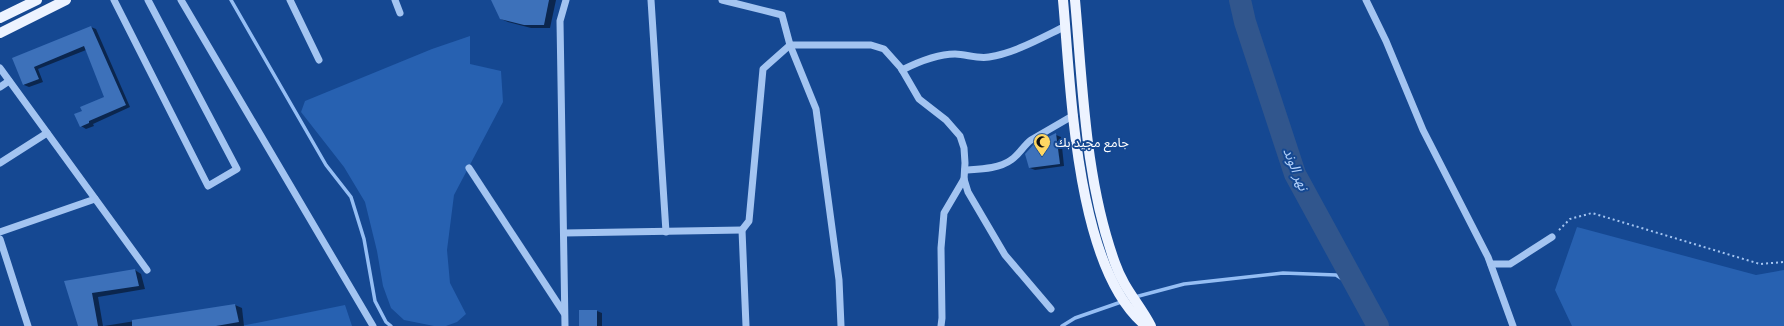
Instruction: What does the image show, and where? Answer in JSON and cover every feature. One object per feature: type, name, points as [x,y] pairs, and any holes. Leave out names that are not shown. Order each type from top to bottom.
[{"type":"main road","points":[[0,18],[37,0]]},
{"type":"main road","points":[[0,33],[66,0]]},
{"type":"main road","points":[[1063,0],[1080,169],[1090,219],[1105,268],[1117,282]]},
{"type":"main road","points":[[1075,0],[1088,136],[1096,192],[1121,299],[1135,309],[1151,326]]},
{"type":"main road","points":[[1135,309],[1146,326]]},
{"type":"street","points":[[114,0],[208,186],[237,169],[148,0]]},
{"type":"street","points":[[181,0],[373,326]]},
{"type":"street","points":[[290,0],[319,60]]},
{"type":"street","points":[[395,0],[400,14]]},
{"type":"street","points":[[565,326],[560,21],[566,0]]},
{"type":"street","points":[[651,0],[666,232]]},
{"type":"street","points":[[722,0],[782,16],[790,45],[816,109],[839,280],[841,326]]},
{"type":"street","points":[[1366,0],[1386,41],[1423,130],[1491,264],[1513,326]]},
{"type":"street","points":[[902,70],[920,62],[949,54],[981,58],[996,55],[1023,46],[1066,26]]},
{"type":"street","points":[[746,326],[742,230],[749,221],[763,69],[790,45],[877,46],[884,49],[902,70],[920,99],[946,120],[960,136],[964,148],[964,179],[968,192],[1005,255],[1051,309]]},
{"type":"street","points":[[0,68],[147,270]]},
{"type":"street","points":[[0,87],[9,81]]},
{"type":"street","points":[[965,170],[988,168],[1012,160],[1031,140],[1074,116]]},
{"type":"street","points":[[0,163],[47,133]]},
{"type":"street","points":[[469,168],[564,314]]},
{"type":"street","points":[[940,326],[942,318],[941,248],[944,212],[964,179]]},
{"type":"street","points":[[0,232],[95,199]]},
{"type":"street","points":[[564,234],[742,230]]},
{"type":"street","points":[[1491,264],[1510,264],[1552,237]]},
{"type":"street","points":[[0,239],[28,326]]},
{"type":"path","points":[[1552,237],[1570,219],[1592,213],[1760,264],[1784,262]]},
{"type":"shaded area","points":[[470,36],[470,64],[501,71],[503,102],[454,195],[447,250],[450,283],[466,314],[457,322],[446,326],[434,326],[404,320],[391,308],[383,286],[377,251],[365,202],[344,167],[301,112],[305,101],[432,49]]},
{"type":"shaded area","points":[[1577,227],[1756,275],[1784,270],[1784,326],[1572,326],[1555,290]]},
{"type":"shaded area","points":[[345,305],[352,326],[241,326]]},
{"type":"building","points":[[491,0],[549,0],[544,25],[524,25],[500,19]]},
{"type":"building","points":[[91,26],[126,105],[89,121],[89,123],[80,127],[74,114],[82,111],[80,107],[104,97],[84,46],[34,67],[39,79],[23,85],[12,58]]},
{"type":"building","name":"جامع مجيد بك","points":[[1056,133],[1060,164],[1029,168],[1025,154],[1034,144]]},
{"type":"building","points":[[135,269],[139,286],[92,293],[98,326],[78,326],[64,281]]},
{"type":"building","points":[[235,304],[239,322],[216,326],[132,326],[132,320]]},
{"type":"building","points":[[579,310],[597,310],[597,326],[579,326]]},
{"type":"waterway","points":[[231,0],[326,165],[351,197],[364,239],[375,301],[386,322],[391,326]]},
{"type":"waterway","name":"نهر الوند","points":[[1240,0],[1245,22],[1295,174],[1378,326]]},
{"type":"waterway","points":[[1135,297],[1184,284],[1283,273],[1336,275],[1358,289]]},
{"type":"waterway","points":[[1062,326],[1075,318],[1124,301]]},
{"type":"place","name":"جامع مجيد بك","points":[[1042,157]]}]
